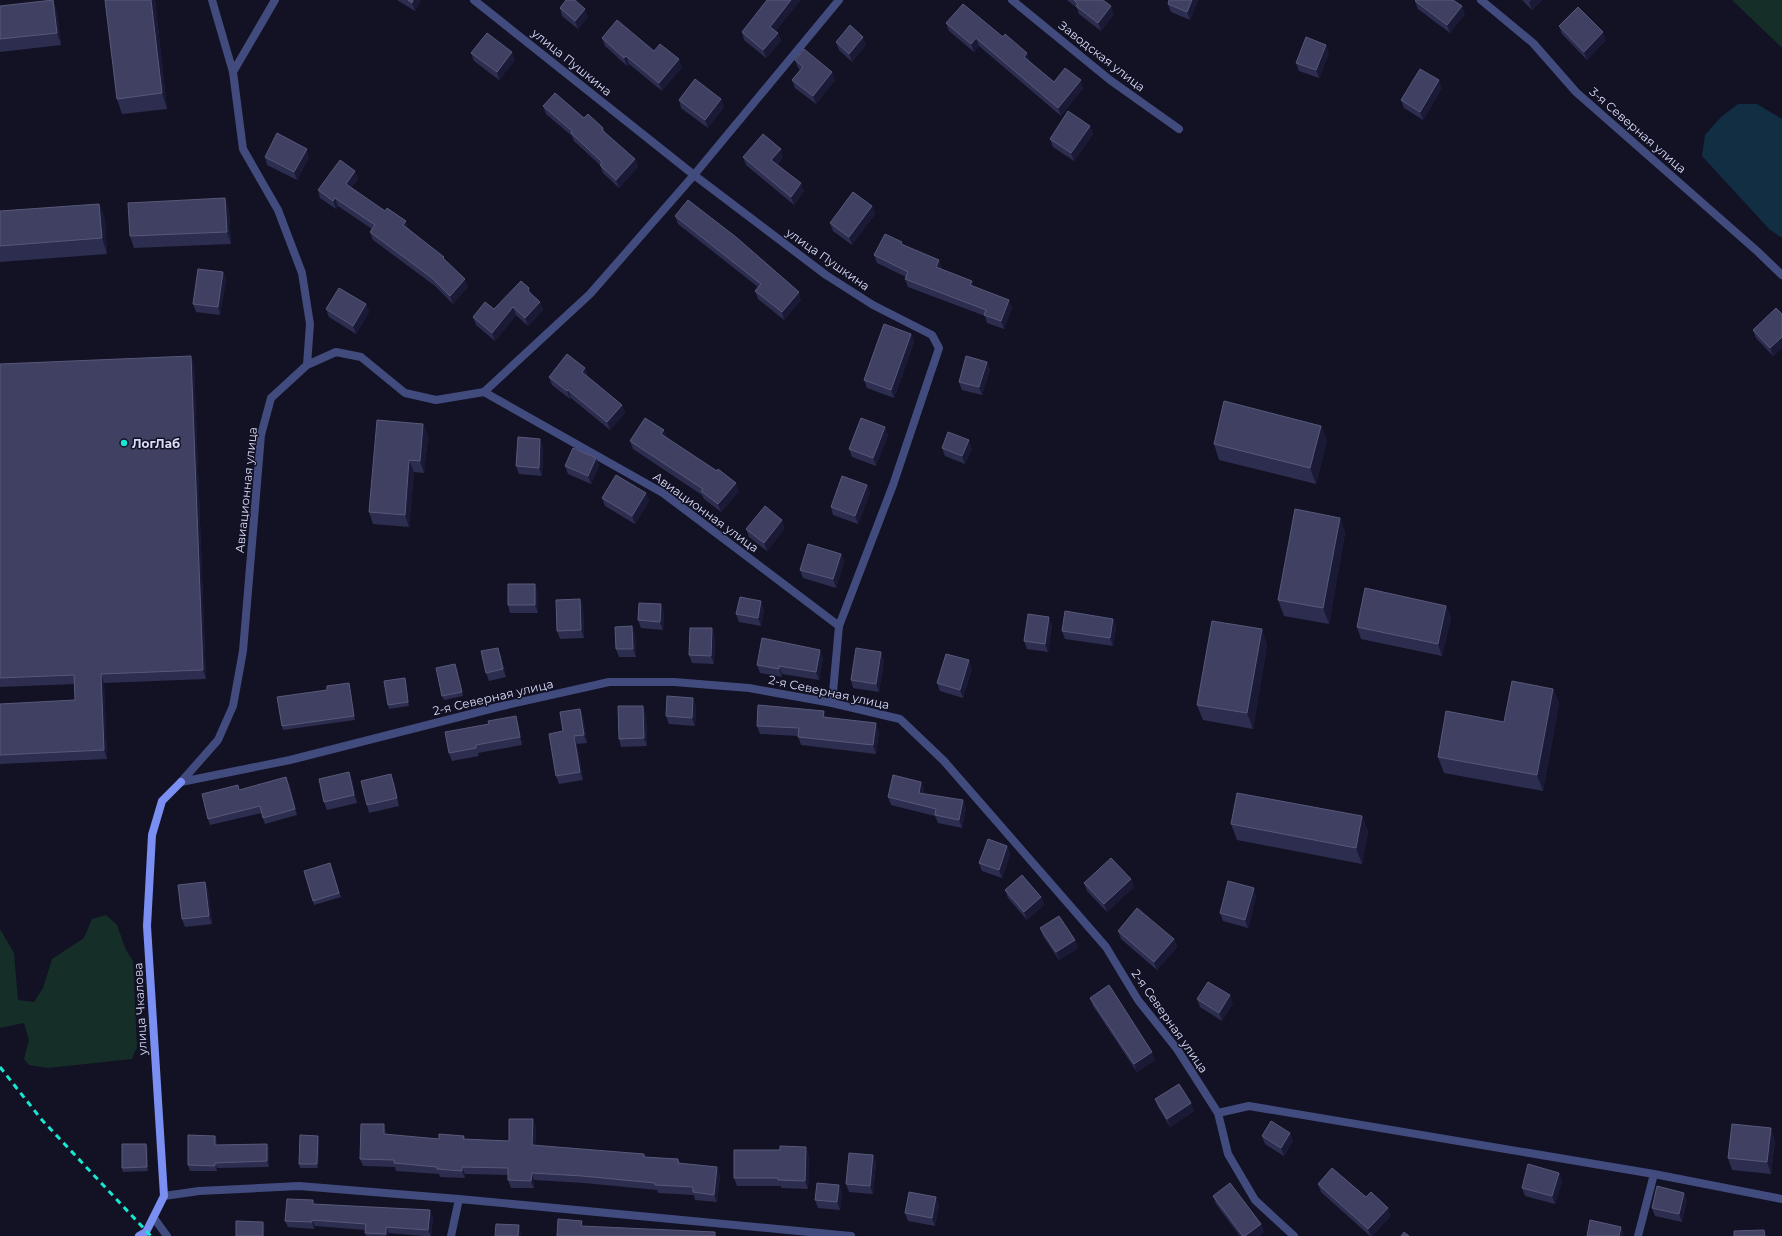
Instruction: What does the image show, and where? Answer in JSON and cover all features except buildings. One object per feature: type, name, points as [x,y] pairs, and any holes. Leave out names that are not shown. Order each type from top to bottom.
[{"type":"street","points":[[212,0],[233,72],[243,149],[278,210],[302,273],[310,324],[307,365]]},
{"type":"street","points":[[233,72],[275,0]]},
{"type":"street","name":"улица Пушкина","points":[[474,0],[694,175],[826,276],[873,305],[932,335],[939,348],[893,485],[839,626]]},
{"type":"street","points":[[484,392],[590,294],[694,175],[838,0]]},
{"type":"street","name":"Заводская улица","points":[[1012,0],[1110,80],[1179,130]]},
{"type":"street","name":"3-я Северная улица","points":[[1481,0],[1533,43],[1576,92],[1751,245],[1782,275]]},
{"type":"street","name":"Авиационная улица","points":[[181,782],[218,740],[233,706],[243,651],[261,435],[271,398],[307,365],[336,352],[361,357],[405,393],[436,400],[484,392],[663,493],[839,626]]},
{"type":"street","points":[[832,703],[839,626]]},
{"type":"street","name":"2-я Северная улица","points":[[181,782],[290,760],[498,707],[609,682],[674,682],[749,688],[832,703],[900,719],[944,762],[1106,947],[1138,1000],[1177,1049],[1218,1113],[1228,1154],[1255,1200],[1294,1236]]},
{"type":"street","name":"улица Чкалова","points":[[139,1236],[146,1232],[164,1196],[148,919],[152,835],[162,801],[181,782]]},
{"type":"street","points":[[1218,1113],[1249,1106],[1654,1174],[1782,1199]]},
{"type":"street","points":[[1638,1236],[1654,1174]]},
{"type":"street","points":[[164,1196],[199,1191],[299,1186],[459,1199],[851,1236]]},
{"type":"street","points":[[451,1236],[459,1199]]},
{"type":"street","points":[[154,1218],[167,1236]]},
{"type":"green space","points":[[1732,0],[1782,0],[1782,48]]},
{"type":"green space","points":[[106,915],[117,925],[126,950],[133,961],[137,1047],[132,1059],[48,1068],[29,1065],[24,1059],[29,1040],[24,1023],[0,1028],[0,929],[14,953],[18,1000],[34,1002],[43,988],[52,959],[84,938],[92,919]]},
{"type":"water","points":[[1738,104],[1757,104],[1782,119],[1782,238],[1769,229],[1702,156],[1705,135],[1721,117]]},
{"type":"railway","points":[[0,1067],[42,1120],[151,1236]]},
{"type":"place","name":"ЛогЛаб","points":[[124,443]]}]
